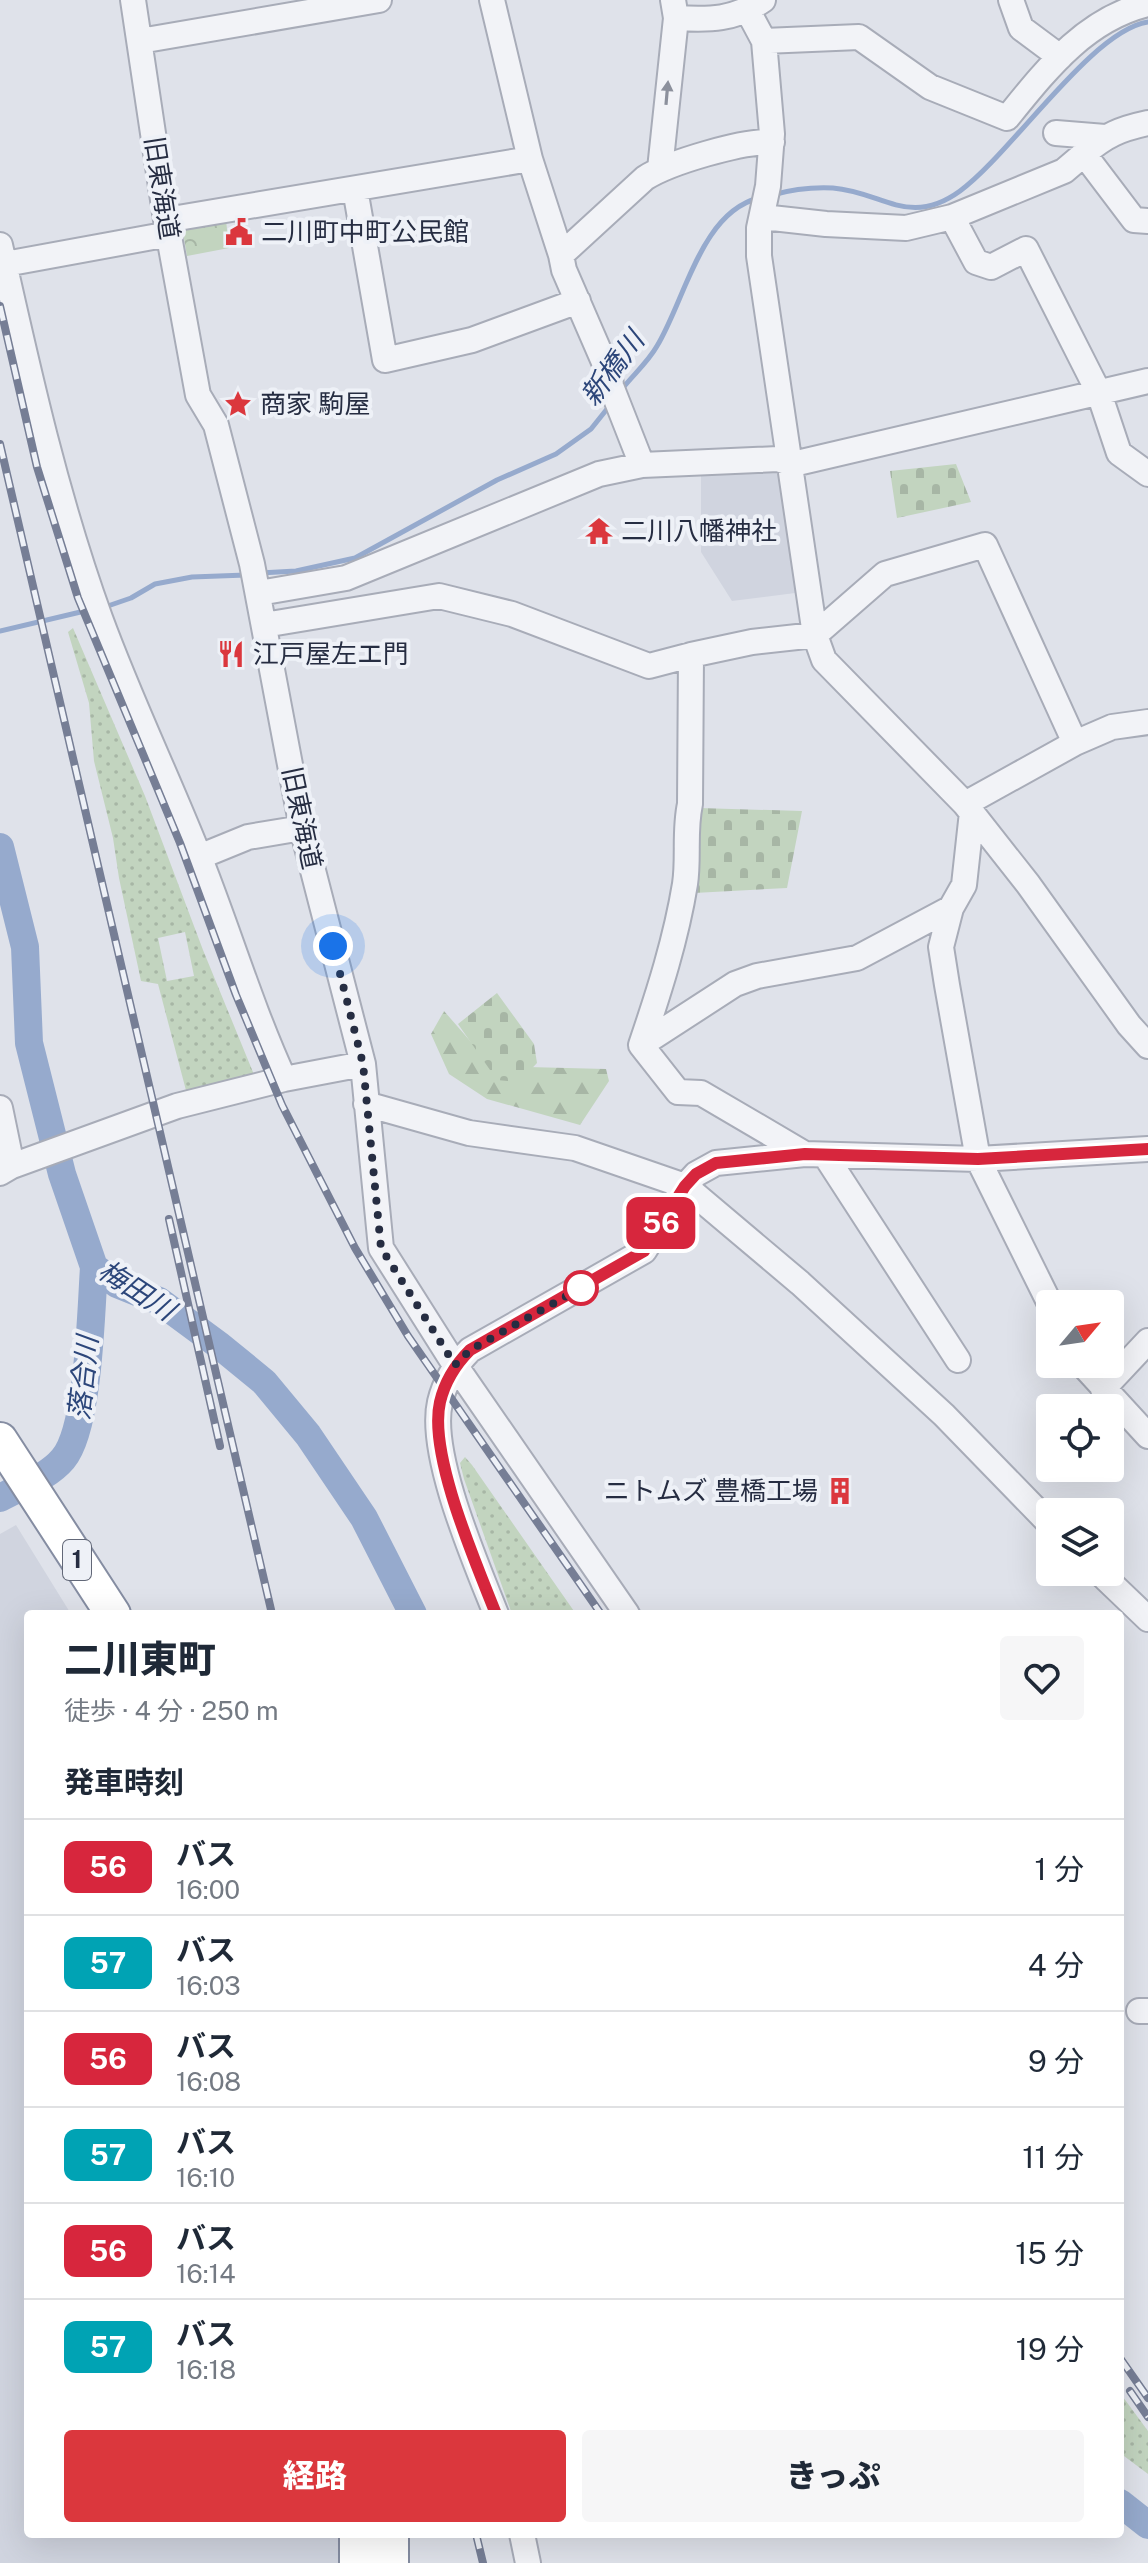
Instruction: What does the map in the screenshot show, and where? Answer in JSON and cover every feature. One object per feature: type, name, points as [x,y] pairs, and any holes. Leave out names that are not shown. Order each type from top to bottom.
[{"type":"highway","name":"1","points":[[4,1458],[35,1511],[85,1610]]},
{"type":"highway","name":"1","points":[[35,1511],[110,1610]]},
{"type":"highway","points":[[357,2538],[357,2563]]},
{"type":"highway","points":[[391,2538],[391,2563]]},
{"type":"street","name":"旧東海道","points":[[133,0],[198,395],[216,425],[256,580],[302,828],[363,1064],[381,1248],[455,1365],[624,1610]]},
{"type":"street","points":[[140,41],[379,0]]},
{"type":"street","points":[[492,0],[530,159],[564,270],[610,376],[611,386],[642,465]]},
{"type":"street","points":[[1011,0],[1021,28],[1060,57]]},
{"type":"street","points":[[764,41],[859,37],[930,87],[1007,118],[1050,65],[1102,21],[1148,4]]},
{"type":"street","points":[[660,169],[674,9],[711,20],[730,18],[755,5],[764,41],[772,142],[768,186],[759,228],[759,256],[815,635],[824,660],[968,808],[1028,884],[1129,1025],[1148,1046]]},
{"type":"street","points":[[762,215],[826,224],[906,228],[952,217],[1064,171],[1105,137],[1124,128],[1148,123]]},
{"type":"street","points":[[1056,133],[1105,137]]},
{"type":"street","points":[[561,255],[645,178],[660,169],[733,148],[772,142]]},
{"type":"street","points":[[1084,154],[1134,220],[1148,221]]},
{"type":"street","points":[[284,1079],[263,1033],[199,857],[97,608],[54,475],[1,258],[355,189],[530,159]]},
{"type":"street","points":[[355,189],[385,360],[472,340],[578,301]]},
{"type":"street","points":[[952,217],[976,262],[991,267],[1026,249],[1099,393],[1119,453],[1148,474]]},
{"type":"street","points":[[256,580],[346,578],[599,474],[642,465],[778,459],[788,463],[808,461],[1148,381]]},
{"type":"street","points":[[264,625],[439,596],[512,614],[649,666],[752,642],[815,635],[885,574],[985,545],[1075,743]]},
{"type":"street","points":[[641,1045],[675,935],[686,880],[691,655]]},
{"type":"street","points":[[968,808],[1075,743],[1112,727],[1148,722]]},
{"type":"street","points":[[968,808],[964,885],[951,908],[941,947],[978,1159],[1043,1290]]},
{"type":"street","points":[[199,857],[248,837],[302,828]]},
{"type":"street","points":[[641,1045],[735,984],[757,976],[857,958],[951,908]]},
{"type":"street","points":[[641,1045],[678,1092],[701,1093],[815,1155],[958,1360]]},
{"type":"street","points":[[0,1108],[10,1168],[177,1106],[284,1079],[363,1064]]},
{"type":"street","points":[[366,1104],[469,1133],[575,1148],[685,1186],[800,1283],[944,1415],[1036,1510]]},
{"type":"street","points":[[494,1610],[463,1528],[439,1442],[440,1401],[455,1365],[470,1350],[644,1251],[685,1186],[696,1174],[716,1163],[815,1155],[978,1159],[1148,1149]]},
{"type":"street","points":[[1103,1389],[1148,1341]]},
{"type":"street","points":[[1094,1378],[1148,1436]]},
{"type":"street","points":[[1114,1586],[1148,1619]]},
{"type":"street","points":[[523,2538],[528,2563]]},
{"type":"shaded area","points":[[701,472],[782,472],[803,592],[732,601],[701,552]]},
{"type":"shaded area","points":[[16,1525],[69,1610],[24,1610],[24,2538],[345,2538],[343,2563],[0,2563],[0,1534]]},
{"type":"green space","points":[[226,220],[229,248],[187,256],[182,227]]},
{"type":"green space","points":[[956,464],[971,502],[897,518],[890,471]]},
{"type":"green space","points":[[73,628],[145,796],[257,1082],[188,1098],[158,984],[141,981],[113,838],[94,761],[89,703],[68,632]],"holes":[[[185,932],[194,976],[167,981],[158,938]]]},
{"type":"green space","points":[[699,808],[802,811],[787,888],[694,893]]},
{"type":"green space","points":[[497,993],[534,1044],[537,1063],[519,1082],[497,1080],[458,1024]]},
{"type":"green space","points":[[444,1011],[492,1066],[606,1069],[609,1081],[580,1125],[487,1099],[449,1074],[431,1034]]},
{"type":"green space","points":[[465,1457],[472,1465],[573,1610],[511,1610],[460,1463]]},
{"type":"green space","points":[[1124,2398],[1148,2431],[1148,2474],[1124,2456]]},
{"type":"waterway","name":"新橋川","points":[[772,195],[802,189],[833,188],[911,207],[942,202],[980,173],[1077,69],[1102,47],[1126,30],[1148,22]]},
{"type":"waterway","name":"新橋川","points":[[622,389],[657,346],[709,239],[739,206],[759,198]]},
{"type":"waterway","name":"新橋川","points":[[260,573],[296,571],[355,558],[497,480],[556,454],[591,429],[611,404]]},
{"type":"waterway","name":"新橋川","points":[[102,608],[131,598],[155,584],[192,577],[246,575]]},
{"type":"waterway","name":"新橋川","points":[[0,631],[89,610]]},
{"type":"waterway","name":"梅田川","points":[[0,847],[25,947],[29,1043],[62,1174],[94,1267],[117,1284],[159,1301],[264,1382],[308,1435],[364,1518],[411,1610]]},
{"type":"waterway","name":"落合川","points":[[0,1498],[50,1471],[63,1459],[72,1444],[87,1368],[94,1267]]},
{"type":"waterway","name":"梅田川","points":[[1124,2506],[1148,2525]]},
{"type":"railway","points":[[0,306],[37,467],[78,598],[180,843],[236,995],[282,1105],[355,1248],[408,1336],[598,1610]]},
{"type":"railway","points":[[0,444],[271,1610]]},
{"type":"railway","points":[[169,1219],[220,1446]]},
{"type":"railway","points":[[1124,2364],[1148,2398]]},
{"type":"railway","points":[[1130,2391],[1148,2417]]},
{"type":"railway","points":[[477,2538],[483,2563]]},
{"type":"bus line","name":"56","points":[[494,1610],[463,1528],[439,1442],[440,1401],[448,1377],[470,1350],[644,1251],[685,1186],[696,1174],[716,1163],[805,1154],[978,1159],[1148,1149]]},
{"type":"place","name":"二川町中町公民館","points":[[239,232]]},
{"type":"place","name":"商家 駒屋","points":[[238,404]]},
{"type":"place","name":"二川八幡神社","points":[[599,531]]},
{"type":"place","name":"江戸屋左エ門","points":[[231,654]]},
{"type":"place","name":"ニトムズ 豊橋工場","points":[[840,1491]]},
{"type":"route","points":[[333,946],[363,1064],[381,1248],[455,1365],[470,1350],[581,1288]]}]
